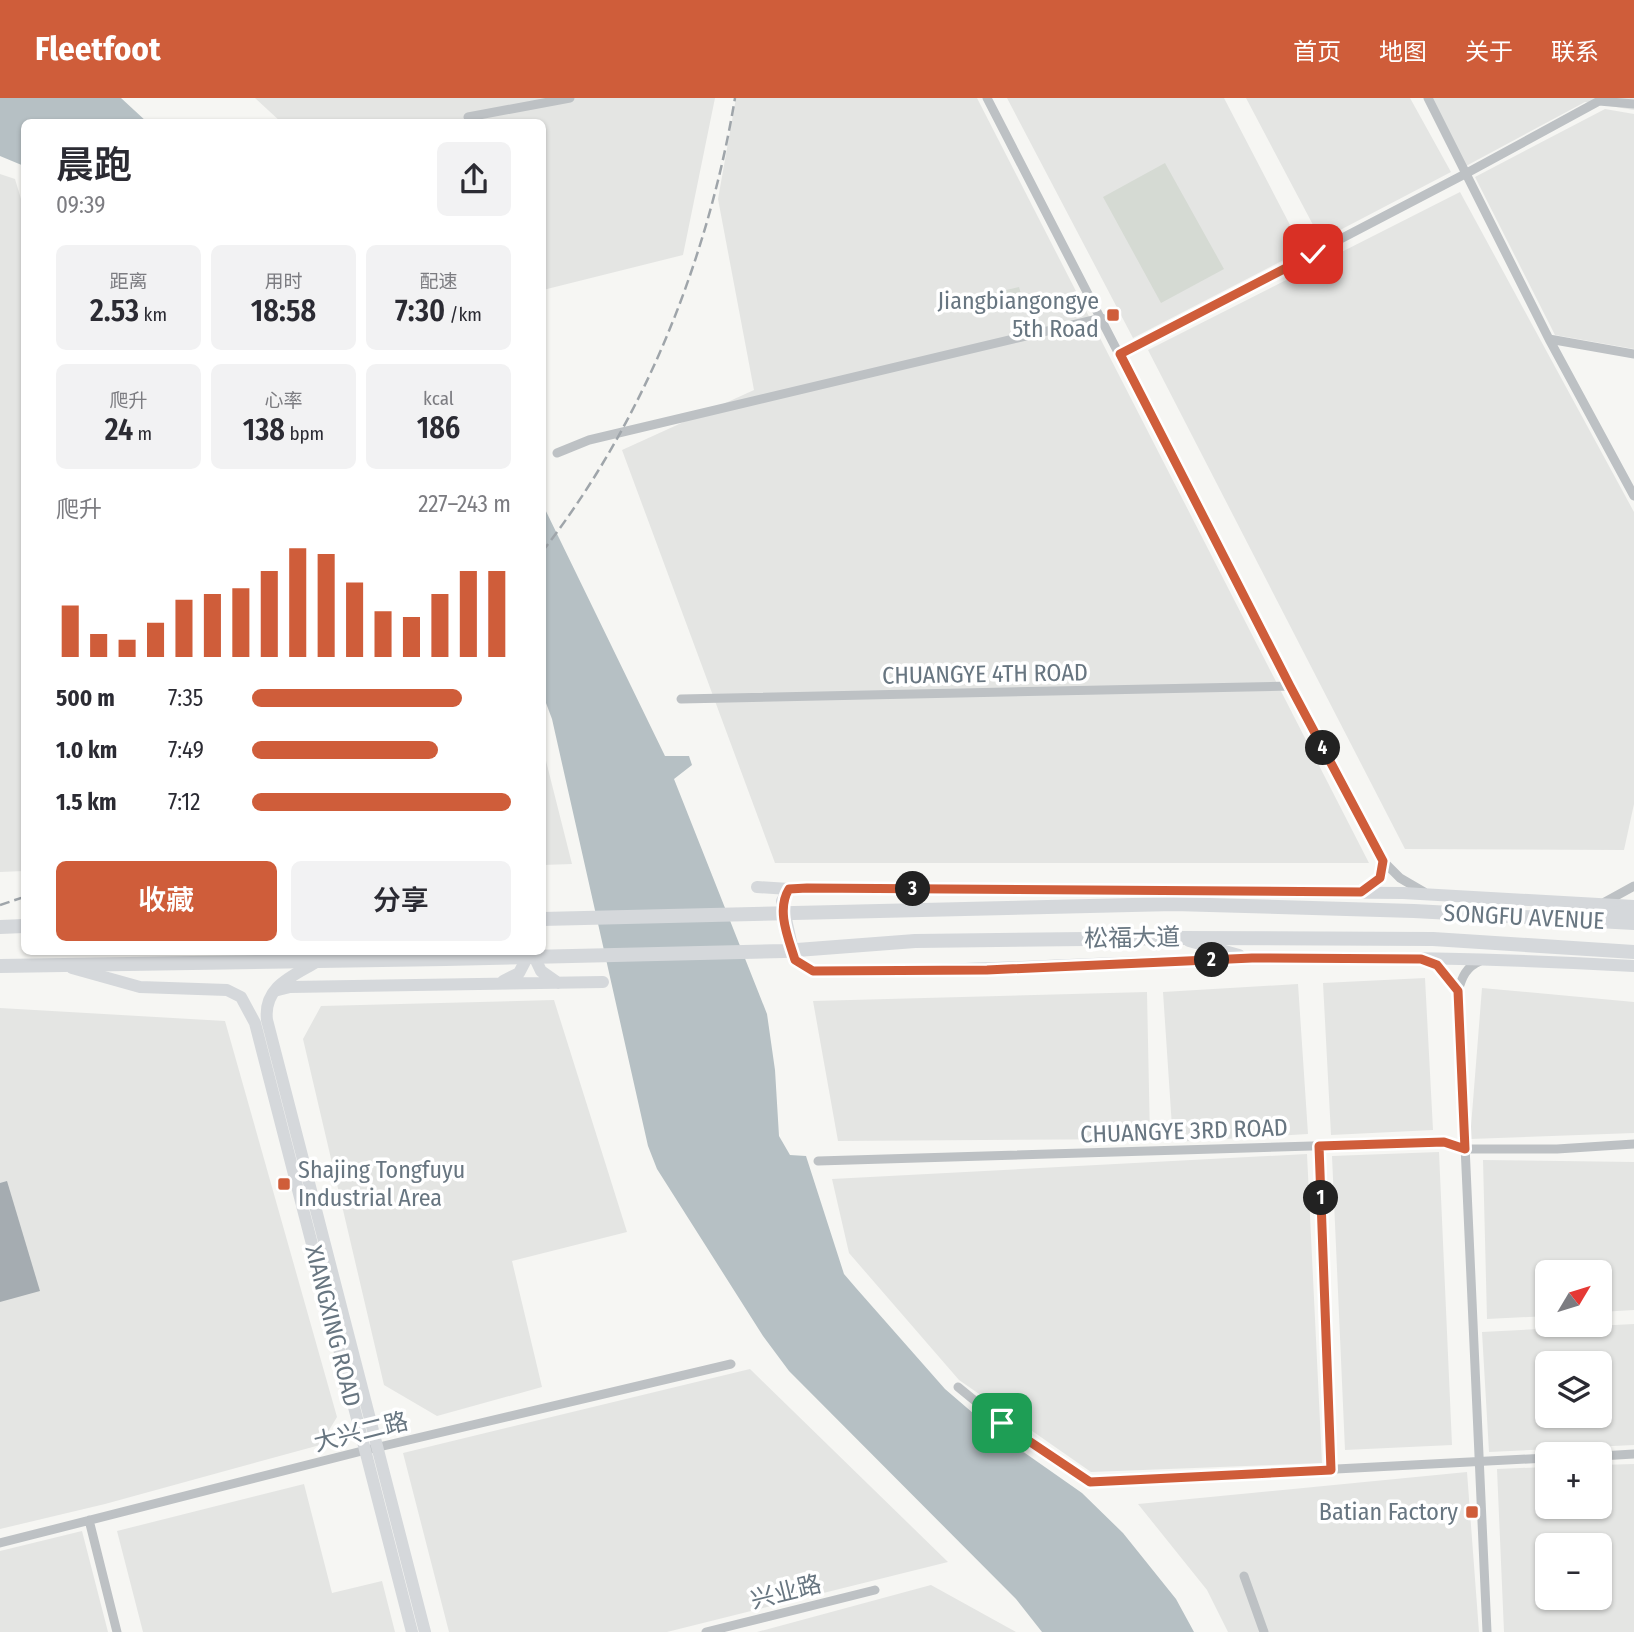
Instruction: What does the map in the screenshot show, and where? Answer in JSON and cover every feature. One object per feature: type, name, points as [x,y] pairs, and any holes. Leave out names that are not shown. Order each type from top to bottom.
[{"type":"main road","points":[[757,887],[1361,892],[1603,903],[1634,909]]},
{"type":"main road","points":[[789,889],[782,901],[795,960],[813,971],[987,970],[1252,958],[1485,958],[1634,964]]},
{"type":"main road","points":[[1174,904],[1242,890]]},
{"type":"main road","name":"松福大道","points":[[546,919],[1174,904],[1573,918]]},
{"type":"main road","points":[[1573,918],[1634,909]]},
{"type":"main road","name":"SONGFU AVENUE","points":[[1573,918],[1634,923]]},
{"type":"main road","points":[[0,927],[21,926]]},
{"type":"main road","points":[[1179,938],[1252,958]]},
{"type":"main road","name":"松福大道","points":[[0,966],[785,951],[915,941],[1179,938],[1433,939],[1630,952]]},
{"type":"main road","points":[[496,984],[519,973],[529,955]]},
{"type":"main road","points":[[533,955],[541,971],[558,983]]},
{"type":"main road","points":[[271,992],[318,961]]},
{"type":"main road","name":"XIANGXING ROAD","points":[[62,965],[140,987],[227,990],[241,997],[247,1004],[255,1023],[371,1449],[425,1632]]},
{"type":"main road","points":[[271,992],[290,987],[603,982]]},
{"type":"main road","name":"XIANGXING ROAD","points":[[271,992],[266,1009],[267,1020],[371,1449],[412,1632]]},
{"type":"street","points":[[468,117],[570,98]]},
{"type":"street","points":[[987,98],[1383,861],[1399,878],[1429,894]]},
{"type":"street","points":[[1429,98],[1549,339],[1634,496]]},
{"type":"street","points":[[1120,354],[1465,174],[1600,99],[1634,104]]},
{"type":"street","points":[[557,453],[589,440],[1102,318]]},
{"type":"street","points":[[1549,339],[1634,354]]},
{"type":"street","name":"CHUANGYE 4TH ROAD","points":[[681,699],[1290,686]]},
{"type":"street","points":[[1361,892],[1380,878],[1383,861]]},
{"type":"street","points":[[1603,903],[1634,886]]},
{"type":"street","points":[[1485,958],[1471,965],[1462,977],[1458,991],[1487,1632]]},
{"type":"street","points":[[1421,959],[1437,965],[1458,991]]},
{"type":"street","name":"CHUANGYE 3RD ROAD","points":[[818,1161],[1444,1142],[1465,1149],[1557,1149],[1634,1144]]},
{"type":"street","points":[[1319,1146],[1331,1470]]},
{"type":"street","name":"大兴二路","points":[[0,1543],[371,1449],[732,1364]]},
{"type":"street","points":[[958,1387],[1002,1423],[1090,1482],[1535,1459]]},
{"type":"street","points":[[1612,1455],[1634,1454]]},
{"type":"street","points":[[89,1520],[117,1632]]},
{"type":"street","points":[[1244,1576],[1264,1632]]},
{"type":"street","name":"兴业路","points":[[706,1632],[875,1590]]},
{"type":"shaded area","points":[[0,98],[121,98],[144,119],[21,119],[21,165],[0,156]]},
{"type":"shaded area","points":[[255,98],[715,98],[683,255],[546,289],[546,119],[278,119]]},
{"type":"shaded area","points":[[736,98],[977,98],[1369,863],[775,863],[622,450],[754,390],[718,199]]},
{"type":"shaded area","points":[[1007,98],[1224,98],[1303,250],[1133,338]]},
{"type":"shaded area","points":[[1246,98],[1410,98],[1451,172],[1321,240]]},
{"type":"shaded area","points":[[1431,98],[1634,98],[1634,110],[1585,102],[1466,166]]},
{"type":"shaded area","points":[[1605,109],[1634,114],[1634,349],[1555,335],[1475,177]]},
{"type":"shaded area","points":[[1165,163],[1224,269],[1161,303],[1103,197]]},
{"type":"shaded area","points":[[0,174],[15,179],[21,199],[21,871],[0,872]]},
{"type":"shaded area","points":[[1460,192],[1634,512],[1634,804],[1624,850],[1405,849],[1148,350]]},
{"type":"shaded area","points":[[1019,287],[1024,304],[990,313],[985,295]]},
{"type":"shaded area","points":[[546,511],[665,756],[689,756],[692,765],[674,779],[767,1014],[775,1070],[779,1136],[790,1155],[806,1156],[844,1274],[945,1389],[995,1432],[1082,1493],[1123,1533],[1176,1599],[1194,1632],[1042,1632],[1016,1599],[789,1371],[763,1336],[657,1169],[648,1146],[552,719],[546,703]]},
{"type":"shaded area","points":[[546,761],[572,864],[546,865]]},
{"type":"shaded area","points":[[1425,978],[1433,1130],[1331,1135],[1323,983]]},
{"type":"shaded area","points":[[1298,984],[1308,1134],[1173,1142],[1163,992]]},
{"type":"shaded area","points":[[1482,988],[1634,1002],[1634,1133],[1470,1139]]},
{"type":"shaded area","points":[[1147,992],[1150,1139],[838,1141],[813,1001]]},
{"type":"shaded area","points":[[554,1000],[627,1232],[512,1261],[542,1387],[437,1416],[384,1385],[303,1039],[321,1006]]},
{"type":"shaded area","points":[[0,1008],[225,1021],[337,1417],[320,1445],[105,1504],[0,1529]]},
{"type":"shaded area","points":[[1439,1152],[1452,1445],[1345,1450],[1332,1156]]},
{"type":"shaded area","points":[[1307,1154],[1322,1463],[1091,1472],[959,1380],[849,1253],[832,1179]]},
{"type":"shaded area","points":[[1483,1160],[1634,1162],[1634,1310],[1612,1311],[1612,1260],[1535,1260],[1535,1317],[1487,1319]]},
{"type":"shaded area","points":[[1634,1324],[1634,1445],[1612,1446],[1612,1442],[1535,1442],[1535,1450],[1489,1452],[1482,1332],[1535,1329],[1535,1337],[1612,1337],[1612,1325]]},
{"type":"shaded area","points":[[750,1369],[948,1562],[667,1632],[449,1632],[403,1453]]},
{"type":"shaded area","points":[[1634,1464],[1634,1632],[1504,1632],[1497,1469],[1535,1467],[1535,1519],[1612,1519],[1612,1465]]},
{"type":"shaded area","points":[[1467,1472],[1479,1632],[1228,1632],[1207,1590],[1138,1504]]},
{"type":"shaded area","points":[[304,1484],[332,1593],[382,1581],[395,1632],[143,1632],[117,1531]]},
{"type":"shaded area","points":[[82,1531],[108,1632],[0,1632],[0,1551]]},
{"type":"shaded area","points":[[931,1585],[1016,1632],[757,1632]]},
{"type":"building","points":[[7,1181],[40,1291],[0,1302],[0,1183]]},
{"type":"railway","points":[[546,546],[611,449],[667,337],[708,219],[735,98]]},
{"type":"railway","points":[[0,905],[21,898]]},
{"type":"place","name":"Jiangbiangongye 5th Road","points":[[1113,315]]},
{"type":"place","name":"Shajing Tongfuyu Industrial Area","points":[[284,1184]]},
{"type":"place","name":"Batian Factory","points":[[1472,1512]]},
{"type":"route","points":[[1002,1423],[1090,1482],[1331,1470],[1319,1146],[1444,1142],[1465,1149],[1458,991],[1437,965],[1421,959],[1252,958],[987,970],[813,971],[795,960],[786,929],[782,901],[789,889],[1361,892],[1373,886],[1380,878],[1383,861],[1120,354],[1313,254]]}]
